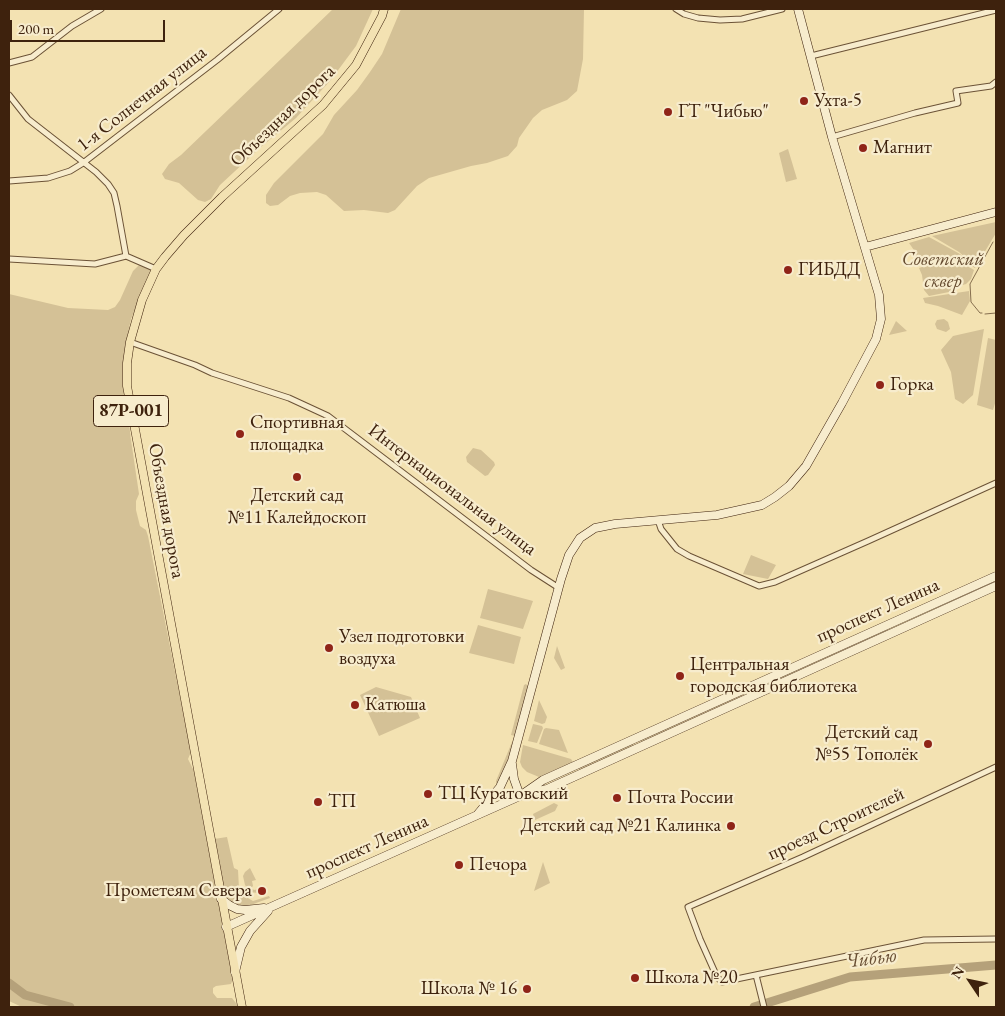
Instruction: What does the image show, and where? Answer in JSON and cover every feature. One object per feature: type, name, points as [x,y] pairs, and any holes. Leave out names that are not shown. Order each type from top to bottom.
[{"type":"main road","name":"Объездная дорога","points":[[221,898],[127,386],[130,342],[142,300],[156,270],[184,235],[222,197],[323,105],[356,65],[384,9]]},
{"type":"main road","points":[[477,815],[500,787],[512,761],[559,588],[570,555],[580,538],[595,528],[616,524],[717,515],[762,504],[776,497],[789,486],[806,466],[876,339],[881,319],[879,295],[832,137],[798,9]]},
{"type":"main road","points":[[865,247],[996,212]]},
{"type":"main road","name":"проспект Ленина","points":[[520,796],[543,780],[996,576]]},
{"type":"main road","name":"проспект Ленина","points":[[226,927],[520,796],[547,789],[996,586]]},
{"type":"main road","points":[[773,676],[776,685]]},
{"type":"main road","points":[[512,761],[514,779],[520,796]]},
{"type":"main road","points":[[221,898],[237,909],[271,908]]},
{"type":"main road","name":"87Р-001","points":[[221,898],[242,1007]]},
{"type":"main road","points":[[235,973],[241,947],[250,931],[271,908]]},
{"type":"street","points":[[9,63],[32,58],[72,26],[100,9]]},
{"type":"street","name":"1-я Солнечная улица","points":[[9,181],[48,178],[70,171],[83,164],[217,60],[279,9]]},
{"type":"street","points":[[676,9],[684,14],[698,18],[720,20],[742,19],[782,9]]},
{"type":"street","points":[[811,56],[996,10]]},
{"type":"street","points":[[832,137],[915,113],[958,103],[956,91],[991,86],[996,82]]},
{"type":"street","points":[[9,95],[28,119],[102,178],[114,193],[126,256]]},
{"type":"street","points":[[9,259],[95,264],[126,256],[156,270]]},
{"type":"street","name":"Интернациональная улица","points":[[130,342],[212,373],[289,398],[328,416],[531,570],[559,588]]},
{"type":"street","points":[[658,520],[661,529],[677,549],[759,586],[774,582],[996,483]]},
{"type":"street","name":"проезд Строителей","points":[[756,974],[722,982],[717,976],[700,939],[688,907],[996,767]]},
{"type":"street","points":[[764,1007],[756,974],[924,940],[996,939]]},
{"type":"green space","points":[[333,9],[373,9],[356,46],[330,81],[296,118],[261,147],[220,185],[211,199],[205,202],[198,200],[179,183],[165,179],[162,174],[169,164],[181,155]]},
{"type":"green space","points":[[401,9],[584,9],[583,59],[577,91],[567,100],[542,110],[533,118],[519,138],[517,146],[508,156],[429,178],[417,186],[395,210],[388,213],[364,210],[344,211],[326,195],[317,192],[300,193],[290,196],[278,205],[270,206],[266,203],[266,195],[274,183],[323,134],[334,115],[357,90],[382,54]]},
{"type":"green space","points":[[788,149],[797,179],[786,182],[779,153]]},
{"type":"green space","points":[[996,222],[996,233],[975,268],[959,252],[932,236]]},
{"type":"green space","name":"Советский сквер","points":[[929,237],[960,254],[966,260],[969,267],[974,270],[971,279],[966,284],[959,286],[954,291],[929,296],[924,290],[919,268],[922,267],[921,262],[913,256],[916,253],[909,243]]},
{"type":"green space","points":[[139,265],[150,269],[150,272],[131,319],[125,346],[125,390],[139,494],[136,501],[136,510],[140,526],[146,530],[148,536],[191,752],[188,759],[194,771],[233,979],[231,984],[213,988],[213,993],[217,998],[232,998],[239,1007],[22,1007],[9,1001],[9,294],[68,308],[108,310],[115,307],[120,300],[133,271]]},
{"type":"green space","points":[[969,291],[970,301],[962,315],[925,303],[923,298]]},
{"type":"green space","points":[[944,319],[948,322],[950,329],[946,332],[937,329],[935,324],[937,320]]},
{"type":"green space","points":[[896,321],[907,331],[889,335]]},
{"type":"green space","points":[[984,329],[973,395],[963,404],[955,399],[951,372],[941,350],[953,336]]},
{"type":"green space","points":[[988,338],[996,340],[996,400],[993,410],[977,405]]},
{"type":"green space","points":[[473,448],[481,450],[494,462],[495,465],[488,475],[485,476],[467,462],[466,457]]},
{"type":"green space","points":[[751,555],[776,565],[768,579],[743,574]]},
{"type":"green space","points":[[488,589],[533,601],[523,629],[480,618]]},
{"type":"green space","points":[[478,625],[521,637],[514,664],[469,653]]},
{"type":"green space","points":[[887,628],[888,631],[780,678],[780,676]]},
{"type":"green space","points":[[557,646],[565,668],[561,670],[554,658]]},
{"type":"green space","points":[[762,684],[764,687],[641,743],[640,740]]},
{"type":"green space","points":[[524,685],[528,686],[515,736],[511,735]]},
{"type":"green space","points":[[376,687],[411,697],[420,718],[379,736],[360,695]]},
{"type":"green space","points":[[539,700],[547,717],[545,723],[542,724],[534,721]]},
{"type":"green space","points":[[533,724],[543,728],[537,743],[528,741]]},
{"type":"green space","points":[[546,728],[559,730],[568,753],[539,744]]},
{"type":"green space","points":[[512,742],[513,745],[498,784],[496,781]]},
{"type":"green space","points":[[633,743],[634,746],[580,771],[579,768]]},
{"type":"green space","points":[[523,745],[571,759],[573,762],[539,777],[527,772],[522,767],[520,762]]},
{"type":"green space","points":[[554,803],[558,805],[555,811],[535,820],[533,814]]},
{"type":"green space","points":[[227,837],[234,868],[238,870],[239,889],[246,897],[253,901],[269,896],[270,898],[245,907],[229,904],[223,894],[219,858],[214,839]]},
{"type":"green space","points":[[543,862],[550,883],[534,891]]},
{"type":"green space","points":[[250,868],[256,880],[252,881],[253,886],[251,888],[254,890],[259,889],[258,893],[250,892],[245,885],[243,876]]},
{"type":"waterway","points":[[982,313],[971,302],[970,284],[993,242]]},
{"type":"waterway","points":[[985,314],[996,313]]},
{"type":"waterway","name":"Чибью","points":[[754,1007],[850,977],[996,965]]},
{"type":"waterway","name":"Чибью","points":[[9,983],[25,995],[70,1007]]},
{"type":"place","name":"Ухта-5","points":[[804,101]]},
{"type":"place","name":"ГТ \"Чибью\"","points":[[668,112]]},
{"type":"place","name":"Магнит","points":[[863,148]]},
{"type":"place","name":"ГИБДД","points":[[788,270]]},
{"type":"place","name":"Горка","points":[[880,385]]},
{"type":"place","name":"Спортивная площадка","points":[[240,434]]},
{"type":"place","name":"Детский сад №11 Калейдоскоп","points":[[297,477]]},
{"type":"place","name":"Узел подготовки воздуха","points":[[329,648]]},
{"type":"place","name":"Центральная городская библиотека","points":[[680,676]]},
{"type":"place","name":"Катюша","points":[[355,705]]},
{"type":"place","name":"Детский сад №55 Тополёк","points":[[928,744]]},
{"type":"place","name":"ТЦ Куратовский","points":[[428,794]]},
{"type":"place","name":"Почта России","points":[[617,798]]},
{"type":"place","name":"ТП","points":[[318,802]]},
{"type":"place","name":"Детский сад №21 Калинка","points":[[731,826]]},
{"type":"place","name":"Печора","points":[[459,865]]},
{"type":"place","name":"Прометеям Севера","points":[[262,891]]},
{"type":"place","name":"Школа №20","points":[[635,978]]},
{"type":"place","name":"Школа № 16","points":[[527,989]]}]
